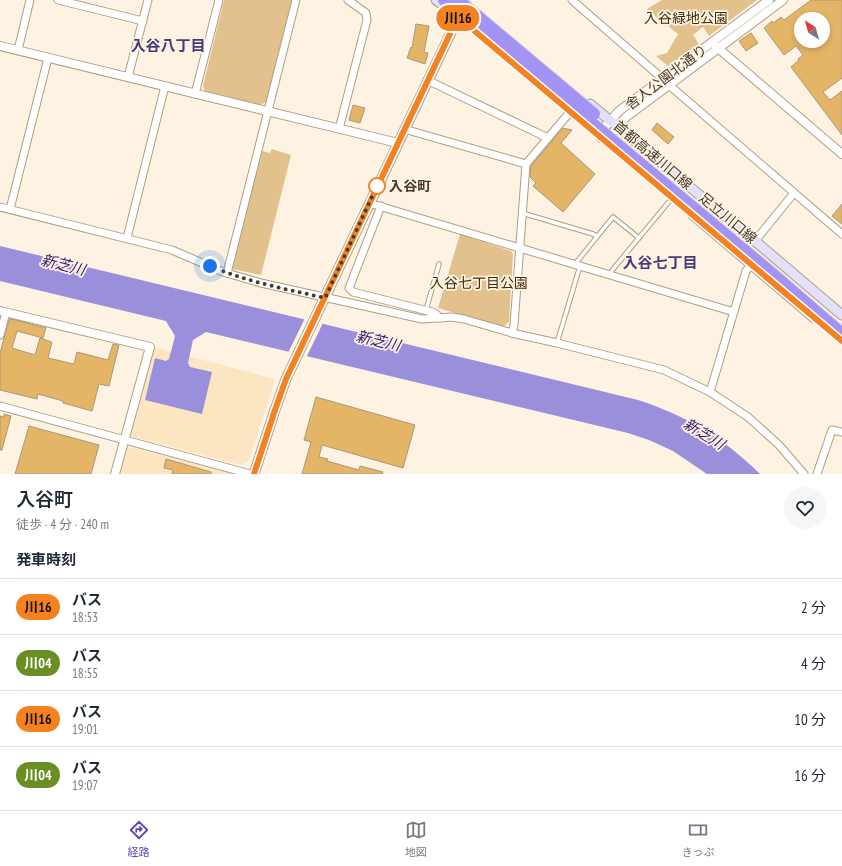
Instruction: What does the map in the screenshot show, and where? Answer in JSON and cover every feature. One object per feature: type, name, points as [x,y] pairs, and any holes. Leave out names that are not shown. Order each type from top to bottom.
[{"type":"highway","name":"首都高速川口線","points":[[444,0],[768,270],[842,334]]},
{"type":"highway","name":"首都高速川口線","points":[[458,0],[842,323]]},
{"type":"main road","name":"足立川口線","points":[[436,0],[842,341]]},
{"type":"main road","name":"足立川口線","points":[[464,0],[842,315]]},
{"type":"main road","points":[[254,474],[275,410],[291,370],[369,202],[458,17],[464,0]]},
{"type":"street","points":[[18,50],[30,0]]},
{"type":"street","points":[[58,0],[143,21]]},
{"type":"street","points":[[128,77],[148,0]]},
{"type":"street","points":[[196,94],[219,0]]},
{"type":"street","points":[[226,273],[296,0]]},
{"type":"street","points":[[339,129],[367,20],[366,14],[348,0]]},
{"type":"street","name":"舎人公園北通り","points":[[602,138],[610,135],[614,124],[626,117],[666,82],[715,45],[769,0]]},
{"type":"street","name":"舎人公園北通り","points":[[715,45],[783,0]]},
{"type":"street","points":[[574,1],[842,234]]},
{"type":"street","points":[[715,45],[842,154]]},
{"type":"street","points":[[0,46],[398,143]]},
{"type":"street","points":[[10,209],[48,58]]},
{"type":"street","points":[[427,80],[548,138]]},
{"type":"street","points":[[127,238],[165,86]]},
{"type":"street","points":[[512,333],[514,325],[521,213],[526,164],[570,112]]},
{"type":"street","points":[[404,129],[526,164]]},
{"type":"street","points":[[755,241],[794,193]]},
{"type":"street","points":[[369,202],[734,312]]},
{"type":"street","points":[[382,206],[349,288],[353,292],[426,310],[436,314],[440,318]]},
{"type":"street","points":[[0,207],[172,250],[226,273],[323,302],[422,319],[452,317],[464,319],[512,333],[664,370],[710,392],[730,404],[779,445],[804,474]]},
{"type":"street","points":[[710,392],[746,271],[751,265]]},
{"type":"street","points":[[0,335],[3,311],[150,347],[115,474]]},
{"type":"street","points":[[0,406],[124,441],[250,474]]},
{"type":"street","points":[[817,474],[832,430],[842,432]]},
{"type":"lane","points":[[609,274],[672,198]]},
{"type":"lane","points":[[521,213],[597,236]]},
{"type":"lane","points":[[557,343],[577,265],[597,236],[613,217],[639,238]]},
{"type":"lane","points":[[426,310],[439,264]]},
{"type":"shaded area","points":[[154,347],[275,379],[249,460],[241,465],[133,437],[131,434]]},
{"type":"shaded area","points":[[130,447],[233,474],[119,474],[126,449]]},
{"type":"green space","points":[[224,0],[292,0],[266,102],[260,105],[205,91],[203,86]]},
{"type":"green space","name":"入谷緑地公園","points":[[662,0],[757,0],[709,36],[703,27],[693,35],[699,44],[668,66],[656,56],[667,53],[678,34],[647,9]]},
{"type":"green space","points":[[272,149],[291,155],[261,275],[232,269],[262,151],[270,153]]},
{"type":"green space","name":"入谷七丁目公園","points":[[460,234],[511,251],[513,254],[509,322],[503,327],[438,308]]},
{"type":"water","name":"新芝川","points":[[0,246],[638,400],[672,413],[704,430],[747,461],[760,474],[707,474],[673,451],[649,440],[628,433],[206,332],[193,340],[188,363],[190,367],[212,372],[202,414],[145,400],[155,358],[166,361],[169,359],[175,336],[166,321],[0,281]]},
{"type":"pier","points":[[305,318],[323,323],[306,358],[288,353]]},
{"type":"building","points":[[811,0],[842,0],[842,78],[823,92],[830,100],[842,91],[842,135],[791,67],[803,55],[798,48],[830,48],[830,12],[795,12]]},
{"type":"building","points":[[794,13],[794,48],[784,55],[764,28],[772,21],[773,23],[781,17],[784,20]]},
{"type":"building","points":[[416,24],[429,26],[424,52],[428,53],[425,64],[407,58],[411,47],[412,48]]},
{"type":"building","points":[[751,33],[758,43],[746,51],[739,41]]},
{"type":"building","points":[[353,105],[365,108],[360,123],[349,120]]},
{"type":"building","points":[[657,123],[674,137],[668,144],[652,130]]},
{"type":"building","points":[[563,128],[572,130],[561,143],[595,174],[563,212],[533,186],[536,183],[530,177],[531,166]]},
{"type":"building","points":[[842,204],[842,224],[832,216]]},
{"type":"building","points":[[11,319],[46,328],[43,338],[17,331],[12,348],[35,355],[40,338],[52,342],[48,358],[74,364],[77,352],[108,360],[113,344],[119,345],[109,386],[99,384],[92,411],[38,394],[37,399],[0,390],[0,353],[9,320]]},
{"type":"building","points":[[316,397],[415,425],[403,468],[322,445],[319,457],[328,459],[327,461],[359,470],[360,466],[383,472],[382,474],[302,474],[311,442],[304,440]]},
{"type":"building","points":[[4,414],[11,416],[2,450],[0,450],[0,416],[4,417]]},
{"type":"building","points":[[29,426],[99,445],[91,474],[15,474]]},
{"type":"building","points":[[166,459],[211,472],[211,474],[172,474],[173,470],[164,468]]},
{"type":"bus line","name":"川16","points":[[254,474],[286,379],[458,17],[842,341]]},
{"type":"place","name":"入谷町","points":[[377,186]]},
{"type":"district","name":"入谷八丁目","points":[[168,46]]},
{"type":"district","name":"入谷七丁目","points":[[660,263]]},
{"type":"route","points":[[210,266],[223,272],[261,284],[325,298],[377,186]]}]
